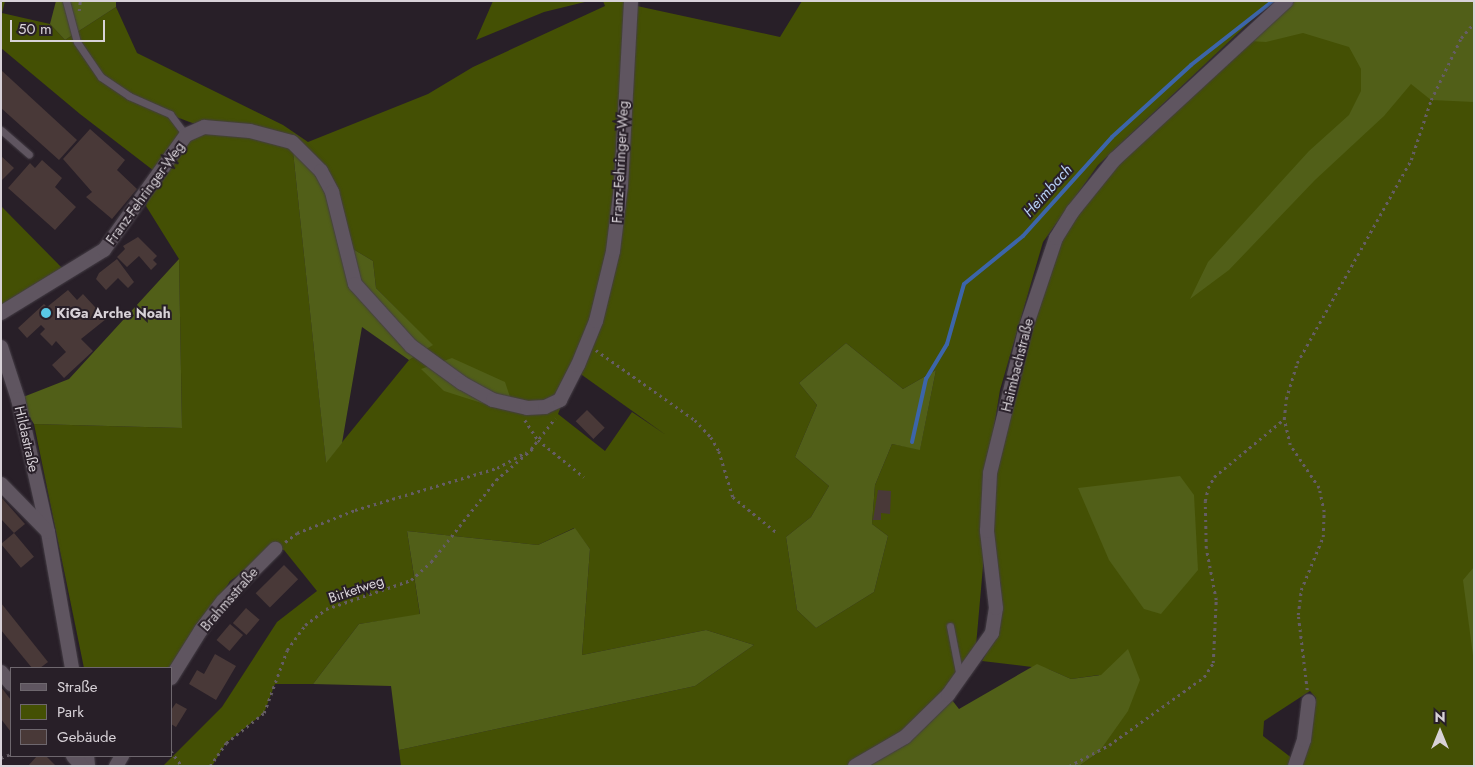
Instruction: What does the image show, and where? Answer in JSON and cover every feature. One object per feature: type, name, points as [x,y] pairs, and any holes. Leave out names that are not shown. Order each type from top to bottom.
[{"type":"street","name":"Franz-Fehringer-Weg","points":[[1,312],[104,250],[186,135],[204,127],[250,131],[292,142],[310,158],[328,185],[355,284],[386,322],[411,346],[462,383],[493,400],[516,406],[545,407],[560,400],[587,343],[606,286],[619,218],[631,1]]},
{"type":"street","name":"Haimbachstraße","points":[[855,766],[904,737],[948,695],[992,633],[996,608],[987,531],[990,473],[1024,330],[1056,238],[1072,210],[1115,160],[1286,1]]},
{"type":"street","name":"Hildastraße","points":[[1,347],[18,399],[48,532],[72,667]]},
{"type":"street","points":[[1,484],[48,532]]},
{"type":"street","name":"Brahmsstraße","points":[[172,677],[218,608],[275,549]]},
{"type":"street","points":[[1,672],[10,683]]},
{"type":"street","points":[[1295,766],[1304,740],[1309,701]]},
{"type":"lane","points":[[66,1],[77,42],[101,77],[129,96],[170,114],[186,135]]},
{"type":"lane","points":[[1,130],[29,154]]},
{"type":"lane","points":[[950,626],[960,678]]},
{"type":"path","points":[[1309,701],[1298,615],[1300,590],[1323,537],[1324,512],[1318,488],[1290,445],[1284,419],[1286,399],[1297,363],[1411,160],[1431,100],[1461,38],[1474,23]]},
{"type":"path","points":[[587,343],[695,420],[712,437],[732,497],[776,532]]},
{"type":"path","points":[[275,549],[297,533],[354,510],[497,468],[532,449],[558,414],[560,400]]},
{"type":"path","points":[[516,406],[538,440],[584,477]]},
{"type":"path","points":[[1069,766],[1109,745],[1204,677],[1213,663],[1216,600],[1206,548],[1205,501],[1208,488],[1214,477],[1284,419]]},
{"type":"path","name":"Birketweg","points":[[210,766],[226,743],[264,713],[287,650],[305,625],[326,609],[411,580],[431,562],[496,480],[532,449]]},
{"type":"path","points":[[172,752],[182,766]]},
{"type":"green space","points":[[1,1],[5,1],[2,13],[50,24],[65,40],[116,7],[137,53],[283,125],[308,142],[428,94],[473,67],[605,6],[603,1],[626,1],[619,155],[608,259],[577,368],[595,341],[621,242],[627,187],[631,34],[637,6],[780,37],[802,1],[1272,1],[1098,165],[1043,242],[1000,390],[985,482],[984,555],[975,657],[948,695],[905,737],[859,766],[401,766],[399,750],[695,686],[754,645],[706,630],[582,655],[590,549],[574,528],[538,545],[407,531],[420,615],[359,624],[313,684],[275,684],[264,713],[226,743],[212,766],[163,766],[222,707],[277,622],[317,591],[284,550],[275,549],[230,581],[172,676],[172,667],[84,667],[34,424],[182,428],[179,259],[146,206],[158,174],[80,114],[1,48]],"holes":[[[171,115],[203,127],[186,135]],[[223,128],[271,130],[290,141],[250,131]],[[292,142],[316,155],[333,182],[353,249],[373,261],[376,288],[432,345],[409,360],[326,462]],[[846,343],[903,389],[936,370],[920,449],[892,444],[875,485],[872,524],[888,536],[874,592],[816,628],[797,610],[786,537],[811,517],[829,486],[795,457],[817,405],[799,383]],[[575,370],[666,435],[632,412],[605,451],[558,414]]]},
{"type":"green space","points":[[56,1],[116,1],[116,7],[65,40],[50,24]]},
{"type":"green space","points":[[493,1],[589,1],[544,12],[476,40]]},
{"type":"green space","points":[[1295,1],[1474,1],[1474,102],[1431,100],[1411,84],[1384,116],[1315,180],[1229,270],[1190,299],[1208,262],[1309,151],[1349,115],[1361,91],[1361,69],[1349,47],[1303,33],[1266,42],[1248,41]]},
{"type":"green space","points":[[1301,1],[1474,76],[1474,766],[1079,766],[1099,752],[1099,675],[1071,679],[1048,669],[982,661],[999,630],[1001,587],[989,521],[994,469],[1055,246],[1082,200],[1173,111],[1195,95],[1203,81]],"holes":[[[1310,691],[1316,698],[1312,725],[1297,762],[1263,736],[1264,721]]]},
{"type":"green space","points":[[292,142],[316,155],[333,182],[353,249],[373,261],[376,288],[433,345],[409,360],[362,327],[342,443],[326,463]]},
{"type":"green space","points":[[1,206],[68,274],[1,313]]},
{"type":"green space","points":[[179,259],[182,428],[34,424],[18,399],[69,379]]},
{"type":"green space","points":[[846,343],[903,389],[936,370],[920,450],[892,444],[875,485],[872,524],[888,536],[874,592],[816,628],[797,610],[786,537],[811,517],[829,486],[795,457],[817,405],[799,383]]},
{"type":"green space","points":[[452,358],[505,382],[510,397],[494,407],[444,391],[421,369]]},
{"type":"green space","points":[[1180,476],[1194,495],[1198,570],[1161,614],[1144,609],[1109,560],[1078,488]]},
{"type":"green space","points":[[575,528],[590,549],[582,655],[706,630],[754,645],[695,686],[399,750],[391,686],[313,684],[359,624],[420,614],[407,531],[538,545]]},
{"type":"green space","points":[[1474,567],[1474,663],[1463,580]]},
{"type":"green space","points":[[1128,649],[1140,680],[1128,711],[1099,752],[1079,766],[859,766],[948,695],[959,709],[1037,664],[1071,679],[1101,675]]},
{"type":"building","points":[[1,70],[77,140],[59,160],[1,108]]},
{"type":"building","points":[[90,129],[125,160],[117,170],[137,189],[112,219],[86,197],[92,192],[63,159]]},
{"type":"building","points":[[1,156],[14,168],[1,181]]},
{"type":"building","points":[[42,160],[62,178],[55,187],[76,207],[55,230],[8,188],[30,163],[35,168]]},
{"type":"building","points":[[138,237],[157,256],[153,260],[157,264],[151,270],[139,256],[127,267],[117,257],[125,249],[123,246]]},
{"type":"building","points":[[117,259],[134,282],[128,288],[118,278],[106,290],[96,279],[99,273]]},
{"type":"building","points":[[68,290],[77,300],[83,294],[106,319],[81,339],[93,351],[64,378],[52,365],[66,352],[56,341],[52,346],[40,334],[45,329],[41,325],[27,338],[18,328],[44,304],[47,307]]},
{"type":"building","points":[[587,410],[605,428],[593,439],[576,421]]},
{"type":"building","points":[[878,490],[891,491],[890,514],[881,513],[881,520],[873,520]]},
{"type":"building","points":[[1,497],[25,524],[14,533],[1,519]]},
{"type":"building","points":[[14,533],[34,557],[21,568],[1,544]]},
{"type":"building","points":[[284,565],[298,579],[270,607],[256,593]]},
{"type":"building","points":[[1,603],[48,662],[41,667],[31,667],[1,630]]},
{"type":"building","points":[[246,608],[260,620],[246,635],[233,623]]},
{"type":"building","points":[[230,624],[243,635],[230,651],[217,640]]},
{"type":"building","points":[[215,654],[236,666],[216,700],[189,684],[197,670],[204,674]]},
{"type":"building","points":[[1,687],[10,699],[10,731],[1,719]]},
{"type":"building","points":[[176,703],[187,709],[176,727],[172,725],[172,709]]},
{"type":"building","points":[[36,757],[47,757],[56,766],[28,766]]},
{"type":"waterway","name":"Heimbach","points":[[912,442],[926,379],[947,344],[964,284],[1023,236],[1112,137],[1191,65],[1273,1]]},
{"type":"place","name":"KiGa Arche Noah","points":[[46,313]]}]
